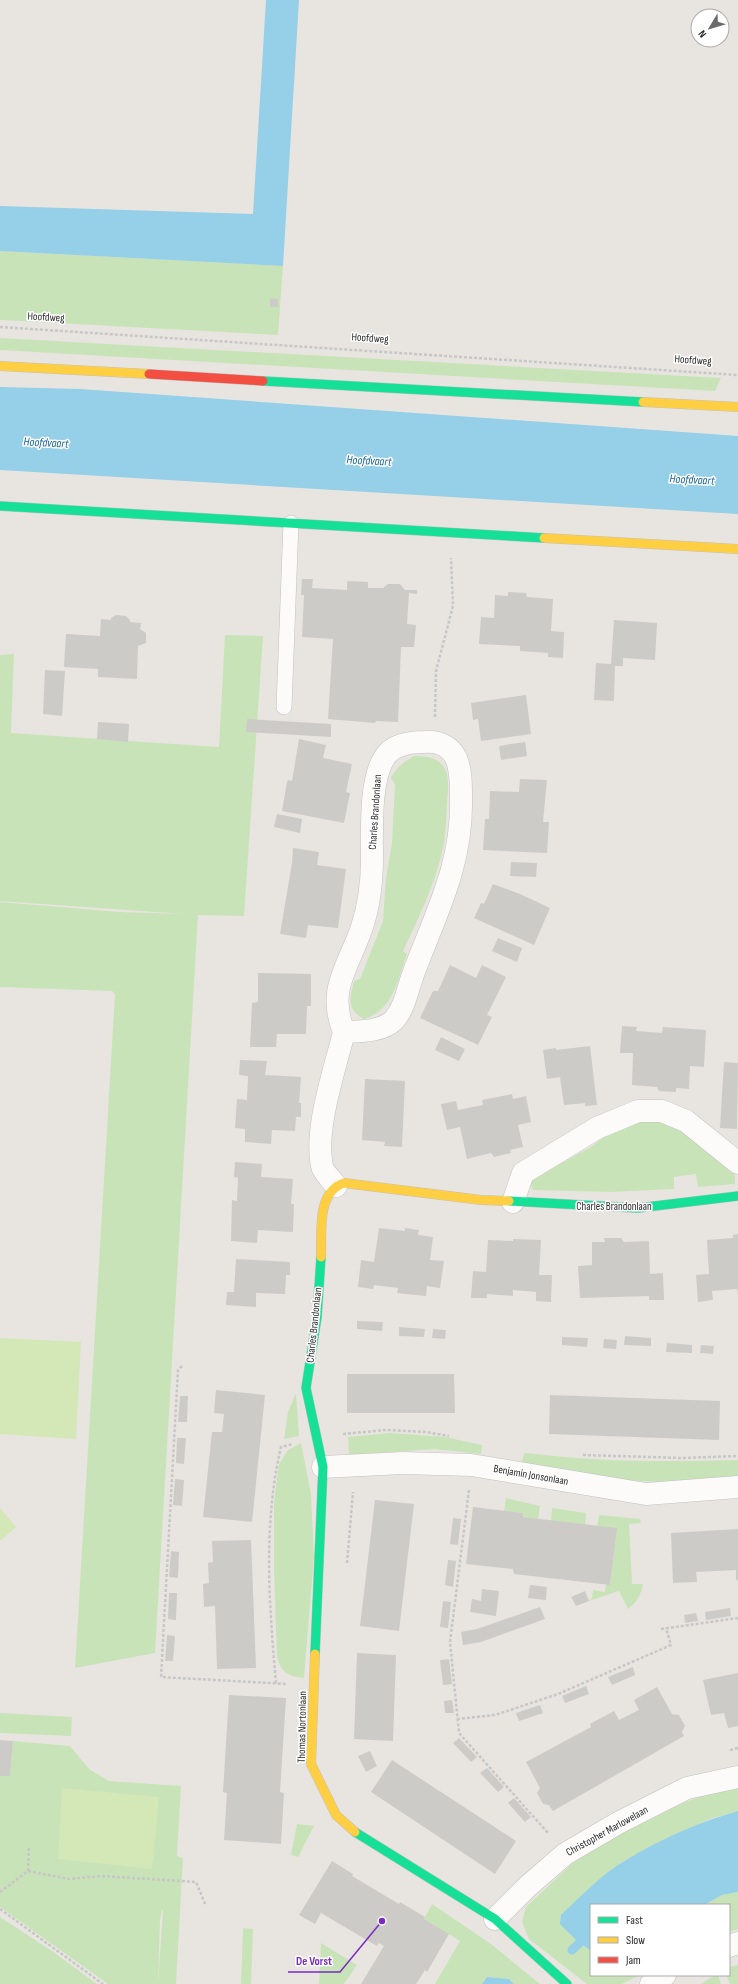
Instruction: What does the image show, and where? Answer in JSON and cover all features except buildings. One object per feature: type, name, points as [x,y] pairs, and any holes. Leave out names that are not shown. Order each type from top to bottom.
[{"type":"street","points":[[0,366],[738,407]]},
{"type":"street","points":[[0,506],[738,549]]},
{"type":"street","points":[[344,1032],[375,1029],[392,1022],[402,1009],[414,970],[451,877],[457,852],[462,808],[461,780],[456,758],[447,746],[434,741]]},
{"type":"street","name":"Charles Brandonlaan","points":[[336,1186],[322,1167],[320,1143],[324,1116],[344,1032],[336,1004],[340,983],[361,929],[369,897],[372,829],[379,766],[389,752],[403,744],[434,741]]},
{"type":"street","points":[[513,1202],[523,1172],[597,1128],[638,1111],[662,1111],[686,1121],[738,1163]]},
{"type":"street","name":"Charles Brandonlaan","points":[[323,1467],[306,1388],[317,1317],[324,1207],[326,1197],[336,1186],[349,1183],[481,1200],[638,1208],[738,1196]]},
{"type":"street","name":"Benjamin Jonsonlaan","points":[[323,1467],[403,1463],[472,1465],[646,1494],[738,1487]]},
{"type":"street","name":"Thomas Nortonlaan","points":[[323,1467],[311,1764],[336,1815],[358,1834],[495,1919],[567,1984]]},
{"type":"street","name":"Christopher Marlowelaan","points":[[495,1919],[527,1887],[565,1854],[618,1823],[687,1788],[738,1778]]},
{"type":"street","points":[[651,1984],[663,1976]]},
{"type":"lane","points":[[284,707],[291,523]]},
{"type":"path","name":"Hoofdweg","points":[[0,327],[738,375]]},
{"type":"path","points":[[434,741],[436,671],[453,606],[450,566],[452,532]]},
{"type":"path","points":[[182,1366],[178,1370],[161,1677],[314,1685]]},
{"type":"path","points":[[472,1465],[450,1642],[459,1733],[565,1854]]},
{"type":"path","points":[[347,1571],[353,1491]]},
{"type":"path","points":[[661,1629],[738,1618]]},
{"type":"path","points":[[457,1719],[495,1715],[558,1694],[671,1645],[666,1628]]},
{"type":"path","points":[[28,1871],[29,1846]]},
{"type":"path","points":[[0,1892],[28,1871],[69,1879],[102,1876],[196,1882],[206,1906]]},
{"type":"path","points":[[0,1910],[103,1984]]},
{"type":"green space","points":[[0,251],[283,266],[278,335],[0,320]]},
{"type":"green space","points":[[0,338],[721,378],[715,391],[0,350]]},
{"type":"green space","points":[[225,635],[263,636],[244,916],[198,915],[155,1653],[75,1668],[115,994],[112,991],[0,987],[0,902],[120,912],[183,914],[0,901],[0,655],[14,654],[11,733],[219,747]]},
{"type":"green space","points":[[414,756],[434,759],[444,767],[446,771],[448,789],[446,828],[443,846],[439,865],[430,890],[403,951],[407,954],[393,993],[382,1009],[374,1015],[364,1019],[354,1011],[352,1007],[351,993],[354,981],[360,979],[383,921],[386,878],[392,843],[395,784],[391,778],[400,766]]},
{"type":"green space","points":[[629,1122],[666,1122],[689,1135],[730,1169],[735,1176],[735,1184],[698,1187],[696,1174],[674,1177],[674,1189],[612,1192],[533,1190],[530,1183],[534,1178],[591,1147],[616,1128]]},
{"type":"green space","points":[[0,1338],[81,1342],[76,1439],[0,1434]]},
{"type":"green space","points":[[296,1393],[299,1436],[284,1439],[288,1412]]},
{"type":"green space","points":[[390,1433],[445,1437],[482,1445],[481,1454],[434,1449],[349,1455],[348,1437]]},
{"type":"green space","points":[[301,1443],[311,1494],[314,1556],[304,1678],[286,1673],[281,1667],[277,1657],[274,1572],[274,1502],[279,1464],[288,1450]]},
{"type":"green space","points":[[524,1454],[632,1461],[738,1460],[738,1479],[665,1482],[610,1478],[521,1464]]},
{"type":"green space","points":[[506,1498],[540,1506],[538,1519],[523,1517],[523,1513],[504,1511]]},
{"type":"green space","points":[[0,1508],[16,1527],[0,1541]]},
{"type":"green space","points":[[552,1508],[586,1513],[585,1525],[551,1521]]},
{"type":"green space","points":[[599,1515],[640,1519],[641,1523],[629,1524],[632,1584],[643,1584],[638,1598],[628,1609],[619,1591],[589,1601],[592,1598],[593,1590],[605,1592],[606,1584],[610,1585],[616,1531],[597,1527]]},
{"type":"green space","points":[[0,1713],[72,1717],[71,1736],[0,1733]]},
{"type":"green space","points":[[13,1741],[70,1746],[89,1769],[109,1781],[181,1786],[177,1856],[183,1858],[176,1984],[108,1984],[0,1907],[0,1776],[10,1776]],"holes":[[[163,1910],[158,1982],[160,1921]]]},
{"type":"green space","points":[[738,1784],[738,1811],[710,1819],[625,1860],[584,1893],[577,1941],[590,1950],[590,1976],[638,1976],[622,1984],[587,1984],[529,1939],[522,1922],[526,1907],[577,1859],[634,1822],[730,1785]]},
{"type":"green space","points":[[62,1788],[159,1797],[152,1869],[58,1859]]},
{"type":"green space","points":[[297,1824],[314,1826],[298,1857],[291,1855]]},
{"type":"green space","points":[[738,1892],[738,1929],[730,1932],[730,1904],[705,1904],[722,1895]]},
{"type":"green space","points":[[432,1904],[491,1944],[540,1984],[514,1984],[509,1979],[487,1977],[482,1984],[435,1984],[460,1941],[424,1919]]},
{"type":"green space","points":[[0,1917],[52,1951],[97,1984],[0,1984]]},
{"type":"green space","points":[[243,1928],[253,1929],[251,1984],[241,1984]]},
{"type":"green space","points":[[321,1943],[357,1965],[344,1984],[319,1984]]},
{"type":"green space","points":[[738,1965],[738,1984],[730,1984],[726,1976],[730,1976],[730,1967]]},
{"type":"green space","points":[[713,1976],[718,1976],[721,1984],[701,1984]]},
{"type":"water","points":[[266,0],[299,0],[283,266],[0,251],[0,206],[253,214]]},
{"type":"water","name":"Hoofdvaart","points":[[0,387],[80,389],[738,436],[738,514],[0,470]]},
{"type":"water","points":[[738,1811],[738,1892],[722,1895],[706,1904],[590,1904],[590,1950],[577,1941],[560,1924],[561,1915],[592,1886],[617,1866],[653,1845],[709,1820]]},
{"type":"water","points":[[487,1977],[509,1979],[514,1984],[482,1984]]},
{"type":"waterway","points":[[572,1950],[590,1933]]},
{"type":"traffic: fast","points":[[263,381],[643,402]]},
{"type":"traffic: fast","points":[[0,506],[544,538]]},
{"type":"traffic: fast","points":[[509,1201],[638,1208],[738,1196]]},
{"type":"traffic: fast","points":[[315,1654],[323,1467],[306,1388],[317,1317],[321,1257]]},
{"type":"traffic: fast","points":[[355,1832],[495,1919],[567,1984]]},
{"type":"traffic: slow","points":[[0,366],[149,374]]},
{"type":"traffic: slow","points":[[643,402],[738,407]]},
{"type":"traffic: slow","points":[[544,538],[738,549]]},
{"type":"traffic: slow","points":[[321,1257],[321,1226],[325,1204],[329,1195],[335,1188],[344,1183],[481,1200],[509,1201]]},
{"type":"traffic: slow","points":[[315,1654],[311,1764],[336,1815],[355,1832]]},
{"type":"traffic: jam","points":[[149,374],[263,381]]},
{"type":"place","name":"De Vorst","points":[[382,1921]]}]
